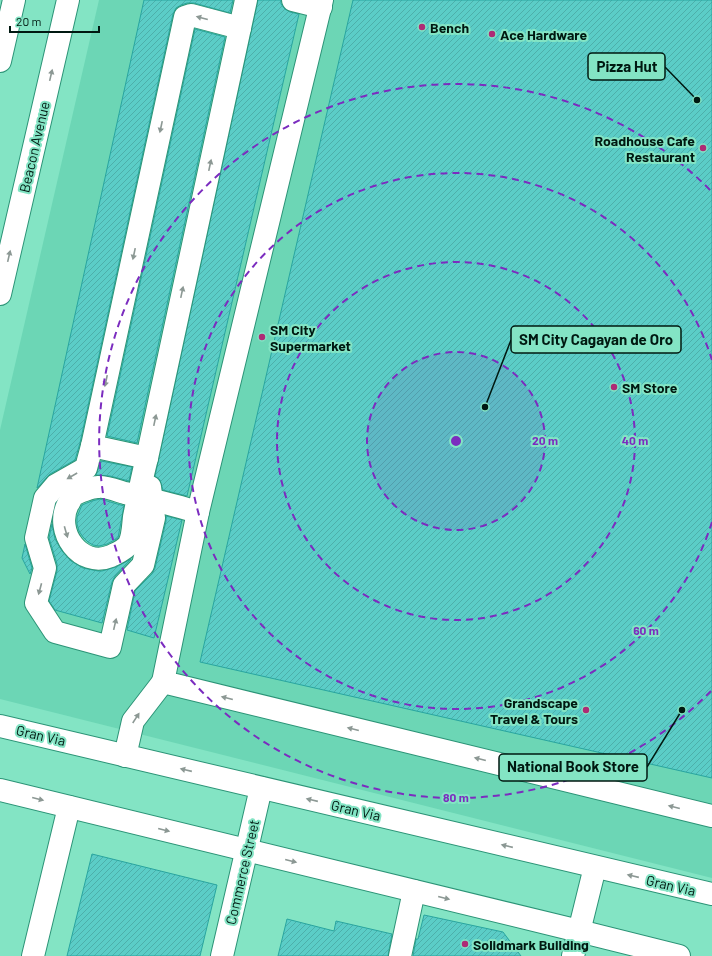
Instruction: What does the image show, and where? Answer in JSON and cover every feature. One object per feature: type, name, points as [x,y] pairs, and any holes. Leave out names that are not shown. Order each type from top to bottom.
[{"type":"street","points":[[0,61],[14,0]]},
{"type":"street","name":"Beacon Avenue","points":[[0,294],[68,0]]},
{"type":"street","points":[[198,512],[145,498],[138,496],[99,486],[86,489],[73,496],[67,507],[64,519],[65,531],[69,542],[77,550],[87,556],[96,558],[107,557],[120,552],[128,544],[132,531],[135,511],[137,504],[139,496],[246,0]]},
{"type":"street","points":[[125,756],[133,721],[163,682],[198,512],[322,3],[293,0]]},
{"type":"street","points":[[147,458],[154,518],[143,565],[124,585],[110,647],[55,632],[36,603],[45,568],[36,538],[45,498],[56,485],[86,468],[185,17],[191,15],[240,28]]},
{"type":"street","points":[[92,446],[147,458]]},
{"type":"street","points":[[163,682],[712,816]]},
{"type":"street","name":"Gran Via","points":[[0,726],[712,894]]},
{"type":"street","name":"Commerce Street","points":[[222,956],[261,788]]},
{"type":"street","points":[[0,790],[679,956]]},
{"type":"street","points":[[33,956],[69,807]]},
{"type":"street","points":[[573,956],[595,867]]},
{"type":"street","points":[[400,956],[414,891]]},
{"type":"shaded area","points":[[99,0],[712,0],[712,878],[0,699],[0,430]]},
{"type":"building","points":[[144,0],[233,0],[230,13],[194,3],[187,3],[176,8],[173,14],[80,443],[75,460],[50,474],[37,488]]},
{"type":"building","points":[[258,0],[281,0],[281,4],[285,9],[299,14],[187,496],[163,490],[160,480],[155,476]]},
{"type":"building","points":[[353,0],[712,0],[712,778],[200,662]]},
{"type":"building","points":[[195,29],[225,37],[137,443],[107,436]]},
{"type":"building","points":[[101,461],[132,467],[129,481],[110,476],[96,475]]},
{"type":"building","points":[[100,499],[124,506],[118,538],[107,544],[99,546],[93,545],[83,537],[79,531],[77,517],[82,505]]},
{"type":"building","points":[[166,516],[182,520],[154,638],[127,630],[135,591],[152,574],[155,568]]},
{"type":"building","points":[[52,524],[55,539],[62,551],[71,561],[83,568],[102,571],[116,567],[131,559],[115,576],[112,582],[102,623],[55,610],[49,601],[57,571],[57,564],[49,538]]},
{"type":"building","points":[[25,544],[32,568],[30,574],[22,558]]},
{"type":"building","points":[[92,854],[217,885],[200,956],[67,956]]},
{"type":"building","name":"Solidmark Building","points":[[424,915],[503,932],[521,956],[413,956],[416,939],[418,939]]},
{"type":"building","points":[[287,919],[334,931],[336,921],[392,934],[388,956],[278,956]]},
{"type":"place","name":"Bench","points":[[422,27]]},
{"type":"place","name":"Ace Hardware","points":[[492,34]]},
{"type":"place","name":"Pizza Hut","points":[[697,100]]},
{"type":"place","name":"Roadhouse Cafe Restaurant","points":[[703,148]]},
{"type":"place","name":"SM City Supermarket","points":[[262,337]]},
{"type":"place","name":"SM Store","points":[[614,387]]},
{"type":"place","name":"SM City Cagayan de Oro","points":[[485,407]]},
{"type":"place","name":"Grandscape Travel & Tours","points":[[586,710]]},
{"type":"place","name":"National Book Store","points":[[682,710]]},
{"type":"place","name":"Solidmark Building","points":[[465,944]]}]
